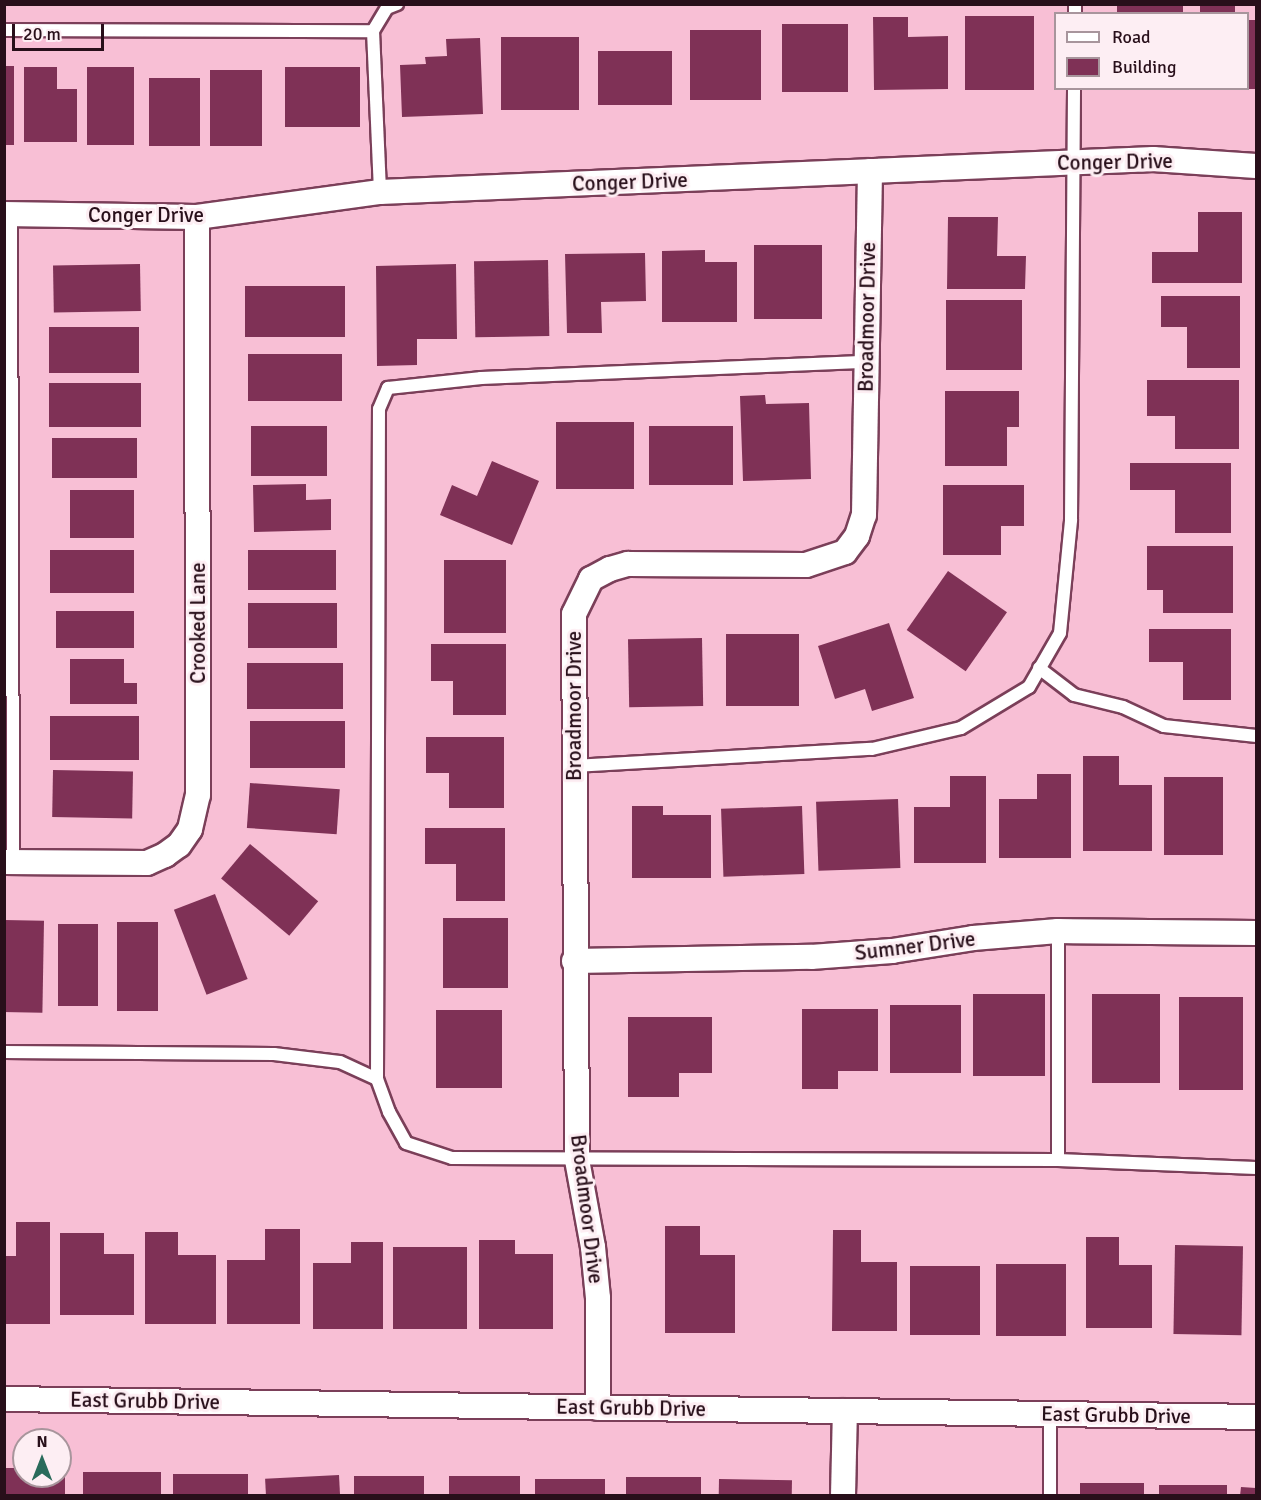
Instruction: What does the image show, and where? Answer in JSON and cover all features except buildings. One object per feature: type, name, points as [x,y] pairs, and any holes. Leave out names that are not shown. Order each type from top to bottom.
[{"type":"street","name":"Conger Drive","points":[[8,214],[197,217],[380,192],[1072,162],[1153,159],[1257,166]]},
{"type":"street","name":"Broadmoor Drive","points":[[598,1408],[598,1298],[593,1247],[577,1160],[574,961],[574,614],[591,579],[610,568],[628,564],[806,565],[845,552],[857,536],[864,515],[870,171]]},
{"type":"street","name":"Crooked Lane","points":[[9,862],[147,862],[165,855],[179,845],[190,829],[198,795],[197,217]]},
{"type":"street","name":"Sumner Drive","points":[[574,961],[811,957],[892,951],[974,938],[1058,931],[1257,933]]},
{"type":"street","name":"East Grubb Drive","points":[[4,1399],[1257,1417]]},
{"type":"street","points":[[843,1496],[845,1411]]},
{"type":"lane","points":[[380,192],[373,32],[387,8],[397,4]]},
{"type":"lane","points":[[4,30],[373,32]]},
{"type":"lane","points":[[574,766],[873,749],[961,728],[1029,687],[1060,633],[1071,520],[1074,90]]},
{"type":"lane","points":[[8,214],[9,862]]},
{"type":"lane","points":[[867,362],[481,378],[388,387],[379,409],[377,1079],[388,1112],[406,1143],[452,1158],[1058,1160],[1257,1168]]},
{"type":"lane","points":[[1040,668],[1074,695],[1123,707],[1164,726],[1257,736]]},
{"type":"lane","points":[[1058,931],[1058,1160]]},
{"type":"lane","points":[[4,1052],[274,1054],[340,1062],[377,1079]]},
{"type":"lane","points":[[1050,1414],[1050,1496]]}]
